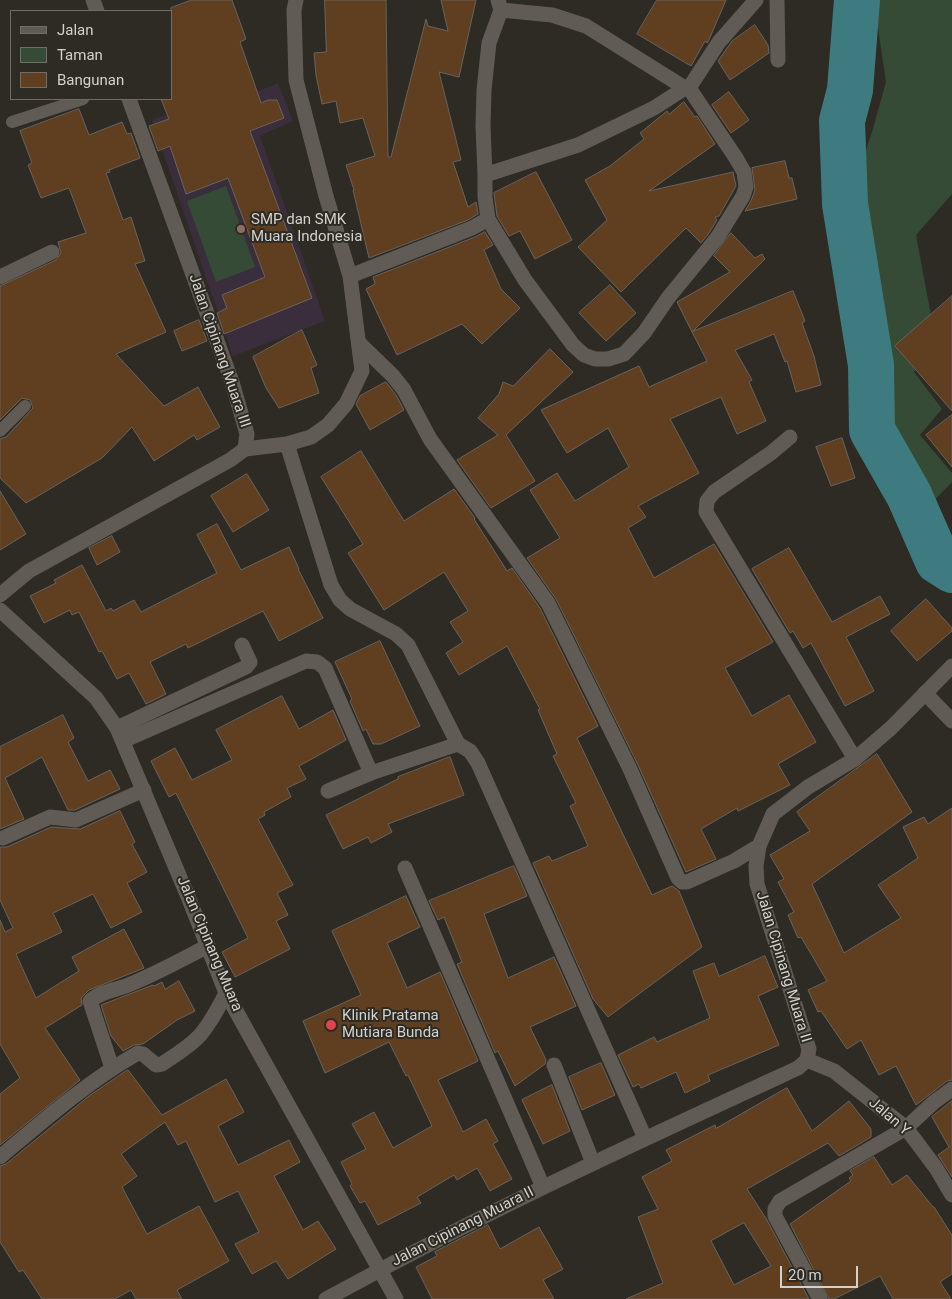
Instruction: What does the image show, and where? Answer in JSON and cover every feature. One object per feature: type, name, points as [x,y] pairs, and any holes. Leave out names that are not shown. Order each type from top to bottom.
[{"type":"street","points":[[245,450],[287,444],[311,437],[328,425],[346,404],[362,371],[350,276],[326,196],[296,80],[294,10],[296,0]]},
{"type":"street","points":[[486,175],[587,141],[654,108],[687,88],[719,42],[756,0]]},
{"type":"street","points":[[777,0],[778,60]]},
{"type":"street","points":[[500,5],[552,15],[586,26],[687,88],[744,172],[746,187],[743,196],[716,238],[668,298],[644,333],[624,354],[608,359],[595,359],[584,355],[573,345],[525,280],[488,219],[485,197],[486,175],[483,126],[486,68],[489,44],[500,5]]},
{"type":"street","name":"Jalan Cipinang Muara III","points":[[0,595],[28,571],[245,450],[247,434],[232,382],[129,100]]},
{"type":"street","points":[[350,276],[472,228],[488,219]]},
{"type":"street","points":[[0,277],[52,252]]},
{"type":"street","points":[[360,344],[393,376],[404,390],[430,440],[548,603],[630,769],[678,878],[682,882],[687,882],[734,861],[759,846]]},
{"type":"street","points":[[790,437],[771,453],[714,492],[707,501],[706,512],[855,759]]},
{"type":"street","points":[[287,444],[331,585],[340,600],[350,609],[396,634],[408,645],[458,744],[470,751],[478,763],[646,1138]]},
{"type":"street","name":"Jalan Cipinang Muara","points":[[0,610],[96,698],[120,734],[226,993],[396,1299]]},
{"type":"street","points":[[120,734],[246,667],[250,662],[242,645]]},
{"type":"street","points":[[120,734],[306,661],[317,662],[325,668],[371,774]]},
{"type":"street","name":"Jalan Cipinang Muara II","points":[[326,1299],[457,1229],[593,1163],[798,1068],[807,1060],[809,1049],[757,884],[756,866],[759,846],[773,814],[808,787],[855,759],[891,728],[952,666]]},
{"type":"street","points":[[925,693],[952,721]]},
{"type":"street","points":[[328,791],[458,744]]},
{"type":"street","points":[[4,838],[50,817],[76,820],[144,790]]},
{"type":"street","points":[[405,868],[543,1187]]},
{"type":"street","points":[[112,1068],[90,1001],[114,988],[124,986],[160,970],[208,946]]},
{"type":"street","points":[[0,1157],[64,1104],[112,1068],[138,1053],[143,1054],[156,1065],[162,1064],[200,1035],[226,993]]},
{"type":"street","name":"Jalan Y","points":[[807,1060],[834,1071],[906,1128],[936,1168],[952,1195]]},
{"type":"street","points":[[554,1065],[593,1163]]},
{"type":"street","points":[[820,1299],[775,1216],[775,1208],[780,1201],[906,1128],[934,1102],[952,1089]]},
{"type":"lane","points":[[12,122],[79,100]]},
{"type":"lane","points":[[0,430],[25,406]]},
{"type":"shaded area","name":"SMP dan SMK Muara Indonesia","points":[[278,83],[293,121],[260,136],[325,321],[233,356],[152,120],[200,102],[206,113]]},
{"type":"green space","points":[[876,0],[952,0],[952,194],[916,235],[936,342],[914,372],[942,409],[920,435],[952,473],[952,482],[927,508],[879,429],[875,367],[850,200],[886,82]]},
{"type":"green space","points":[[226,186],[255,267],[216,282],[187,201]]},
{"type":"building","points":[[192,0],[232,0],[246,39],[240,42],[261,103],[268,100],[277,100],[284,118],[250,131],[312,298],[224,334],[217,313],[227,308],[222,295],[265,277],[228,178],[186,194],[170,146],[158,151],[149,126],[169,119],[161,100],[172,100],[171,8]]},
{"type":"building","points":[[325,0],[386,0],[388,157],[391,157],[426,19],[428,26],[448,31],[441,0],[476,0],[459,77],[439,72],[461,160],[453,162],[468,207],[476,202],[478,214],[468,220],[369,258],[354,190],[346,165],[375,156],[363,118],[340,123],[336,101],[322,104],[314,53],[326,52]]},
{"type":"building","points":[[657,0],[726,0],[708,42],[705,41],[691,66],[637,34]]},
{"type":"building","points":[[755,25],[768,45],[769,53],[730,80],[718,61],[732,41]]},
{"type":"building","points":[[729,92],[749,120],[731,133],[712,105]]},
{"type":"building","points":[[684,102],[695,117],[697,116],[715,144],[649,191],[733,172],[736,186],[719,216],[715,217],[717,220],[701,243],[686,228],[621,292],[578,247],[607,220],[585,180],[610,166],[644,139],[640,133],[667,111],[669,114]]},
{"type":"building","points":[[79,109],[89,135],[122,122],[127,134],[131,133],[140,158],[109,170],[110,172],[106,173],[123,220],[131,217],[145,261],[135,264],[166,332],[116,354],[164,406],[198,387],[220,427],[197,440],[194,435],[154,461],[132,427],[102,458],[26,503],[0,478],[0,439],[6,437],[33,408],[30,400],[22,398],[0,420],[0,286],[56,260],[61,253],[58,242],[86,233],[69,188],[41,198],[28,165],[32,163],[20,131]]},
{"type":"building","points":[[785,161],[789,178],[792,178],[797,199],[745,211],[755,190],[752,168]]},
{"type":"building","points":[[536,172],[572,240],[535,259],[520,231],[509,236],[497,216],[494,193]]},
{"type":"building","points":[[485,232],[493,245],[484,250],[501,289],[520,308],[482,344],[462,324],[397,355],[366,289],[375,284],[373,277]]},
{"type":"building","points":[[731,233],[755,258],[762,254],[765,259],[692,332],[677,302],[730,272],[714,256]]},
{"type":"building","points":[[610,285],[636,313],[606,341],[579,313]]},
{"type":"building","points":[[793,291],[805,321],[802,323],[814,356],[821,385],[796,392],[787,361],[785,362],[774,334],[735,350],[752,380],[749,382],[766,421],[737,434],[721,397],[670,419],[699,473],[638,506],[646,517],[628,528],[654,578],[714,544],[773,642],[725,668],[752,716],[789,695],[816,742],[778,764],[790,785],[738,811],[737,808],[701,829],[716,859],[686,872],[638,765],[556,599],[527,558],[560,538],[530,490],[557,473],[575,501],[629,467],[608,428],[567,453],[541,410],[639,366],[649,387],[707,361],[692,332]]},
{"type":"building","points":[[952,296],[952,411],[895,346]]},
{"type":"building","points":[[199,320],[207,341],[182,351],[174,331]]},
{"type":"building","points":[[302,330],[317,365],[311,368],[319,393],[279,408],[266,388],[253,357]]},
{"type":"building","points":[[550,349],[573,372],[506,435],[535,481],[491,508],[457,460],[498,435],[478,418],[499,394],[503,382],[513,386]]},
{"type":"building","points":[[386,382],[404,410],[370,430],[356,404],[360,396]]},
{"type":"building","points":[[952,415],[952,467],[926,435]]},
{"type":"building","points":[[842,438],[855,478],[831,486],[816,447]]},
{"type":"building","points":[[361,451],[404,521],[454,489],[475,518],[507,571],[512,568],[540,608],[598,726],[577,738],[652,895],[672,886],[679,891],[702,947],[608,1017],[593,999],[533,863],[549,856],[552,861],[588,846],[570,806],[576,803],[553,756],[557,754],[538,710],[540,709],[507,646],[459,675],[446,653],[463,642],[450,622],[468,611],[444,572],[384,610],[348,553],[363,544],[321,477]]},
{"type":"building","points":[[247,474],[269,510],[233,532],[211,496]]},
{"type":"building","points":[[0,491],[26,534],[0,550]]},
{"type":"building","points":[[217,524],[241,570],[289,547],[323,618],[279,641],[263,611],[188,648],[186,644],[150,662],[166,694],[146,704],[129,673],[117,679],[102,651],[99,652],[79,612],[72,615],[70,610],[44,623],[30,596],[56,583],[54,580],[82,565],[106,611],[111,608],[113,611],[134,600],[141,612],[217,573],[197,535]]},
{"type":"building","points":[[112,536],[120,552],[97,565],[89,548]]},
{"type":"building","points":[[789,548],[832,622],[880,596],[890,614],[846,637],[874,691],[845,706],[811,643],[803,648],[793,631],[790,633],[752,569]]},
{"type":"building","points":[[926,599],[952,628],[952,631],[917,661],[891,631]]},
{"type":"building","points":[[380,641],[420,726],[381,744],[373,744],[366,729],[363,731],[350,701],[352,699],[335,662]]},
{"type":"building","points":[[282,696],[299,729],[333,710],[346,740],[299,766],[306,779],[287,788],[291,797],[264,812],[265,815],[258,819],[293,885],[277,893],[288,915],[276,921],[290,949],[235,977],[222,952],[248,938],[176,793],[169,797],[151,761],[175,748],[192,780],[232,760],[216,730]]},
{"type":"building","points":[[63,715],[74,738],[68,742],[88,781],[110,770],[120,789],[75,810],[68,810],[42,757],[5,778],[24,819],[0,829],[0,747]]},
{"type":"building","points":[[877,754],[912,812],[812,884],[844,953],[901,918],[878,885],[918,858],[903,827],[924,817],[928,824],[952,808],[952,1080],[947,1081],[916,1105],[896,1066],[879,1075],[861,1040],[847,1049],[821,1011],[818,1012],[808,990],[827,981],[801,937],[798,938],[788,915],[794,912],[778,882],[784,879],[770,855],[810,831],[797,812]]},
{"type":"building","points":[[450,757],[464,795],[388,824],[392,832],[371,843],[368,837],[343,849],[326,815],[398,779],[398,777]]},
{"type":"building","points":[[120,811],[135,842],[132,844],[147,872],[127,883],[142,912],[111,928],[93,894],[53,913],[62,932],[16,954],[36,998],[79,971],[72,957],[124,929],[144,968],[89,990],[81,998],[82,1005],[45,1028],[80,1080],[0,1145],[0,1094],[20,1078],[0,1044],[0,920],[5,932],[13,928],[0,900],[0,847],[7,847],[51,827],[80,829]]},
{"type":"building","points":[[514,866],[527,896],[484,914],[508,978],[554,957],[576,1006],[530,1027],[546,1060],[545,1064],[515,1086],[498,1051],[495,1053],[457,964],[462,962],[444,917],[438,920],[429,901]]},
{"type":"building","points":[[406,896],[420,927],[387,943],[407,988],[440,972],[478,1061],[438,1080],[463,1132],[486,1119],[498,1141],[493,1144],[512,1179],[490,1191],[477,1168],[457,1180],[454,1175],[417,1197],[421,1203],[378,1225],[365,1201],[360,1203],[350,1186],[352,1184],[341,1162],[366,1149],[352,1124],[374,1112],[393,1148],[432,1126],[408,1075],[406,1076],[389,1042],[325,1073],[303,1021],[361,995],[332,931]]},
{"type":"building","points":[[765,956],[778,987],[758,996],[779,1045],[708,1075],[710,1081],[685,1093],[676,1072],[641,1088],[639,1084],[633,1087],[618,1055],[654,1037],[657,1042],[710,1018],[693,971],[714,963],[719,976]]},
{"type":"building","points":[[179,981],[195,1011],[177,1020],[143,1044],[134,1045],[123,1051],[111,1036],[101,1005],[162,982],[165,989]]},
{"type":"building","points":[[601,1063],[615,1095],[582,1110],[569,1077]]},
{"type":"building","points":[[128,1070],[162,1115],[226,1079],[244,1112],[218,1126],[238,1165],[289,1140],[300,1162],[274,1176],[303,1230],[318,1221],[336,1249],[288,1279],[276,1261],[252,1274],[235,1244],[259,1232],[238,1191],[215,1202],[186,1141],[178,1145],[165,1122],[121,1154],[137,1176],[122,1187],[147,1234],[199,1206],[229,1261],[177,1290],[182,1299],[136,1299],[131,1290],[115,1299],[42,1299],[23,1270],[19,1272],[0,1242],[0,1166],[6,1164],[89,1096]]},
{"type":"building","points":[[552,1085],[570,1131],[543,1144],[522,1100]]},
{"type":"building","points":[[787,1088],[812,1131],[849,1101],[871,1129],[871,1137],[839,1156],[828,1143],[747,1189],[767,1220],[809,1299],[626,1299],[663,1283],[638,1217],[658,1209],[642,1177],[672,1161],[666,1150],[715,1125],[716,1128]],"holes":[[[744,1223],[771,1266],[734,1285],[711,1241]]]},
{"type":"building","points":[[952,1101],[952,1177],[938,1155],[949,1147],[932,1117]]},
{"type":"building","points":[[874,1157],[892,1185],[907,1175],[934,1207],[952,1235],[952,1274],[940,1282],[951,1299],[893,1299],[880,1276],[834,1299],[829,1299],[790,1224],[851,1181],[849,1178],[853,1175],[850,1171]]},
{"type":"building","points":[[488,1225],[500,1249],[539,1227],[563,1269],[543,1280],[554,1299],[432,1299],[416,1267],[437,1256],[435,1252]]},
{"type":"waterway","points":[[857,0],[850,90],[842,121],[845,204],[871,365],[872,430],[909,495],[938,561],[952,570]]},
{"type":"place","name":"SMP dan SMK Muara Indonesia","points":[[241,229]]},
{"type":"place","name":"Klinik Pratama Mutiara Bunda","points":[[331,1025]]}]
